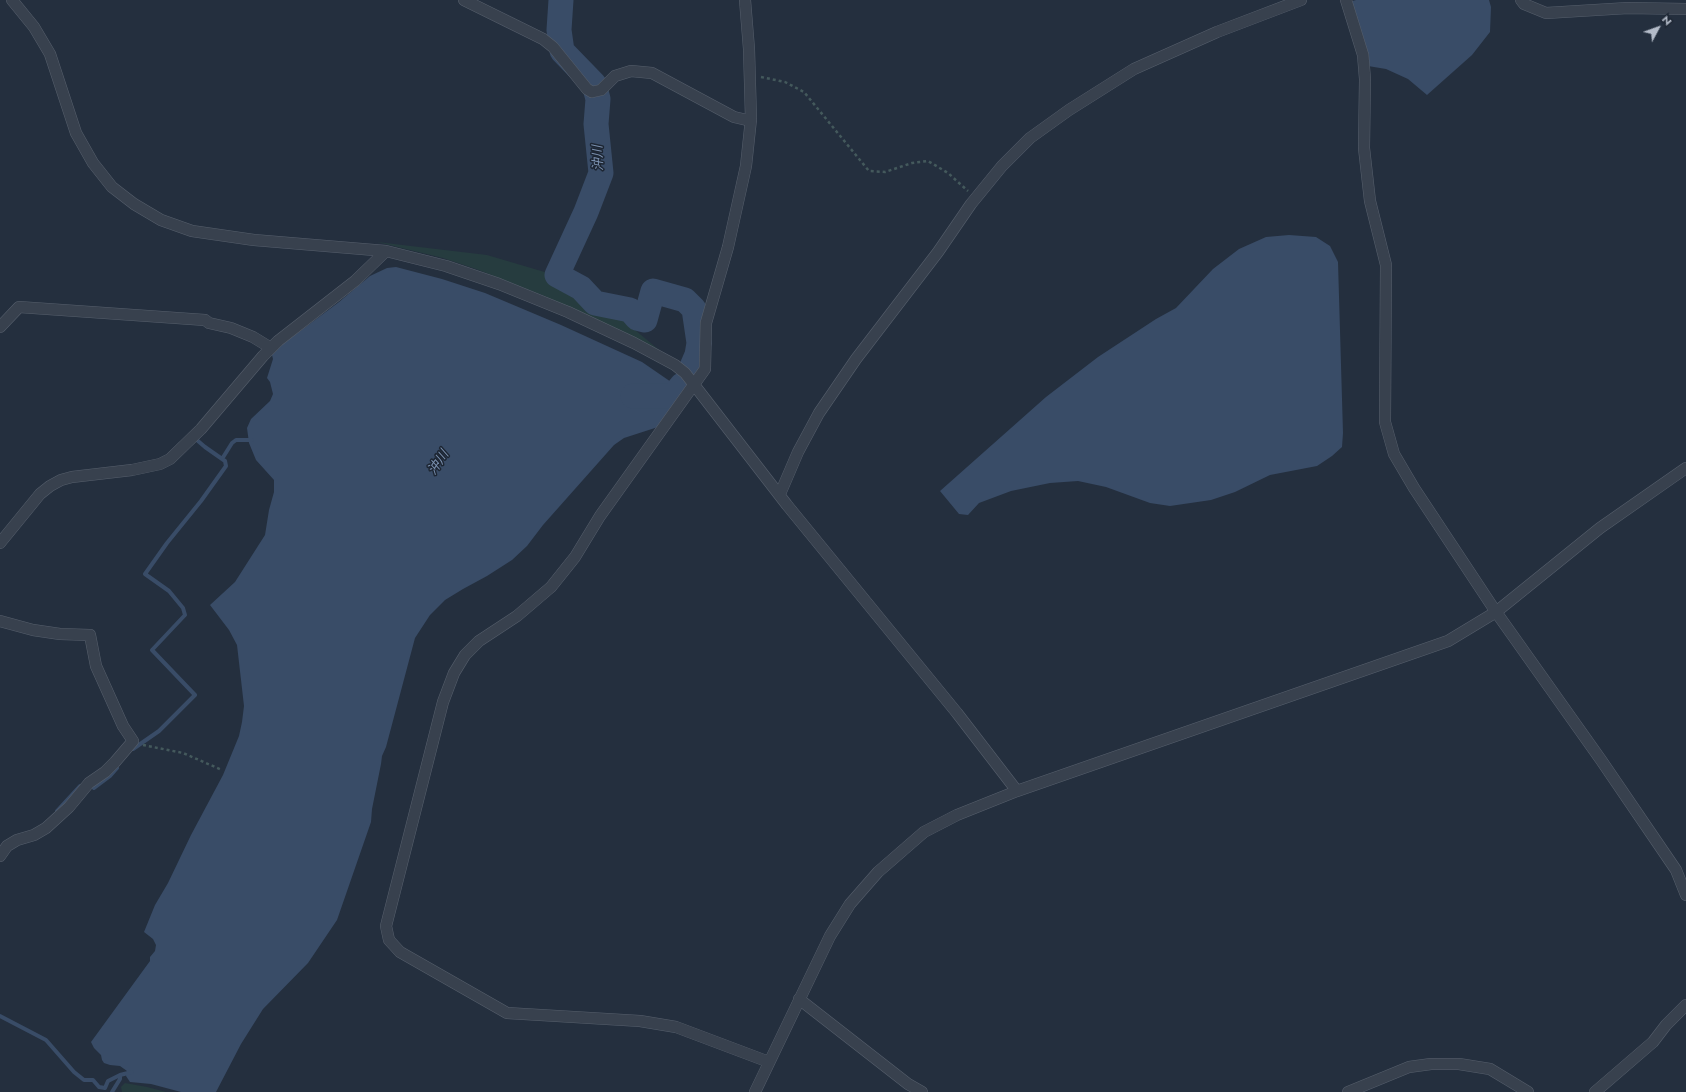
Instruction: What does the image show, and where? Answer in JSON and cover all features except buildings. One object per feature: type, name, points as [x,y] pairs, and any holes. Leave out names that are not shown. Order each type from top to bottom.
[{"type":"street","points":[[12,0],[34,27],[50,54],[76,133],[93,163],[112,187],[134,204],[161,220],[192,232],[254,240],[386,251],[446,266],[499,284],[568,312],[634,343],[675,365],[695,384],[780,494],[957,712],[1017,791]]},
{"type":"street","points":[[464,0],[542,39],[553,47],[587,89],[596,91],[615,76],[631,71],[652,73],[734,116],[751,121]]},
{"type":"street","points":[[746,0],[751,121],[746,166],[728,248],[706,323],[705,369],[600,516],[574,557],[551,587],[517,616],[479,641],[465,655],[454,673],[443,702],[386,926],[389,940],[400,952],[507,1013],[640,1021],[676,1028],[769,1062]]},
{"type":"street","points":[[780,494],[798,452],[819,413],[856,359],[938,252],[976,198],[1002,166],[1030,138],[1069,110],[1128,73],[1217,32],[1301,0]]},
{"type":"street","points":[[1346,0],[1363,55],[1365,78],[1364,148],[1370,201],[1386,265],[1385,422],[1394,454],[1496,612],[1601,760],[1676,870],[1686,896]]},
{"type":"street","points":[[1521,0],[1524,4],[1546,13],[1628,8],[1686,9]]},
{"type":"street","points":[[0,543],[40,494],[61,480],[72,477],[132,470],[160,464],[170,459],[200,429],[271,348],[355,281],[386,251]]},
{"type":"street","points":[[0,327],[19,307],[205,320],[209,323],[231,328],[253,337],[271,348]]},
{"type":"street","points":[[755,1092],[830,936],[850,904],[878,872],[924,832],[957,815],[1017,791],[1448,641],[1496,612],[1600,528],[1686,468]]},
{"type":"street","points":[[0,621],[33,630],[60,634],[90,635],[96,666],[122,726],[133,741],[115,762],[105,772],[89,783],[69,807],[46,828],[34,835],[17,840],[7,846],[0,856]]},
{"type":"street","points":[[799,999],[908,1084],[922,1092]]},
{"type":"street","points":[[1595,1092],[1653,1042],[1666,1025],[1686,1005]]},
{"type":"street","points":[[1348,1092],[1409,1067],[1431,1064],[1459,1064],[1490,1069],[1528,1092]]},
{"type":"path","points":[[750,74],[785,82],[804,92],[869,171],[886,172],[912,163],[928,161],[948,173],[976,198]]},
{"type":"path","points":[[141,744],[183,753],[222,770]]},
{"type":"green space","points":[[377,242],[487,255],[548,273],[580,290],[594,305],[617,310],[629,325],[664,354],[610,326],[542,295],[476,269],[443,258]]},
{"type":"green space","points":[[125,1083],[166,1092],[122,1092],[121,1087]]},
{"type":"water","points":[[1356,0],[1489,0],[1491,7],[1490,32],[1472,55],[1427,95],[1408,79],[1386,69],[1368,66],[1349,2]]},
{"type":"water","points":[[1289,235],[1316,237],[1330,246],[1338,262],[1343,433],[1342,447],[1332,456],[1317,466],[1270,475],[1235,492],[1211,500],[1170,506],[1150,503],[1106,487],[1078,481],[1050,483],[1011,491],[979,503],[968,515],[959,514],[940,491],[1046,397],[1098,357],[1156,319],[1176,308],[1213,269],[1239,249],[1266,237]]},
{"type":"water","points":[[396,267],[442,279],[485,293],[561,325],[642,362],[674,384],[665,400],[674,407],[658,427],[624,438],[614,445],[543,525],[527,546],[512,560],[445,600],[430,615],[415,638],[386,747],[382,756],[371,822],[337,920],[308,963],[263,1009],[241,1044],[216,1092],[181,1092],[151,1084],[130,1082],[126,1076],[127,1071],[120,1066],[104,1063],[101,1055],[94,1048],[91,1042],[150,961],[150,957],[155,951],[156,945],[153,939],[144,932],[155,905],[168,883],[191,835],[223,775],[239,736],[242,722],[244,706],[237,645],[229,630],[210,605],[235,582],[265,535],[269,510],[274,492],[274,480],[256,460],[249,443],[247,428],[251,419],[270,401],[273,394],[270,382],[267,378],[273,359],[272,355],[279,347],[339,302],[370,276],[387,268]]},
{"type":"waterway","name":"沖川","points":[[561,0],[559,30],[562,51],[594,84],[598,99],[596,124],[601,173],[586,212],[557,275],[581,288],[595,303],[630,310],[637,318],[645,320],[653,291],[685,300],[694,309],[699,343],[697,355],[691,369]]},
{"type":"waterway","name":"沖川","points":[[633,396],[673,396],[682,385]]},
{"type":"waterway","points":[[222,459],[232,443],[236,440],[252,440]]},
{"type":"waterway","points":[[133,749],[159,731],[195,695],[152,650],[185,615],[183,608],[169,591],[145,574],[226,466],[225,461],[198,441]]},
{"type":"waterway","points":[[94,788],[110,776],[117,768]]},
{"type":"waterway","points":[[57,811],[80,786]]},
{"type":"waterway","points":[[0,1016],[46,1040],[74,1072],[84,1080],[93,1080],[99,1087],[105,1088],[108,1081],[120,1075]]},
{"type":"waterway","points":[[112,1092],[120,1079],[120,1075],[132,1072]]}]
